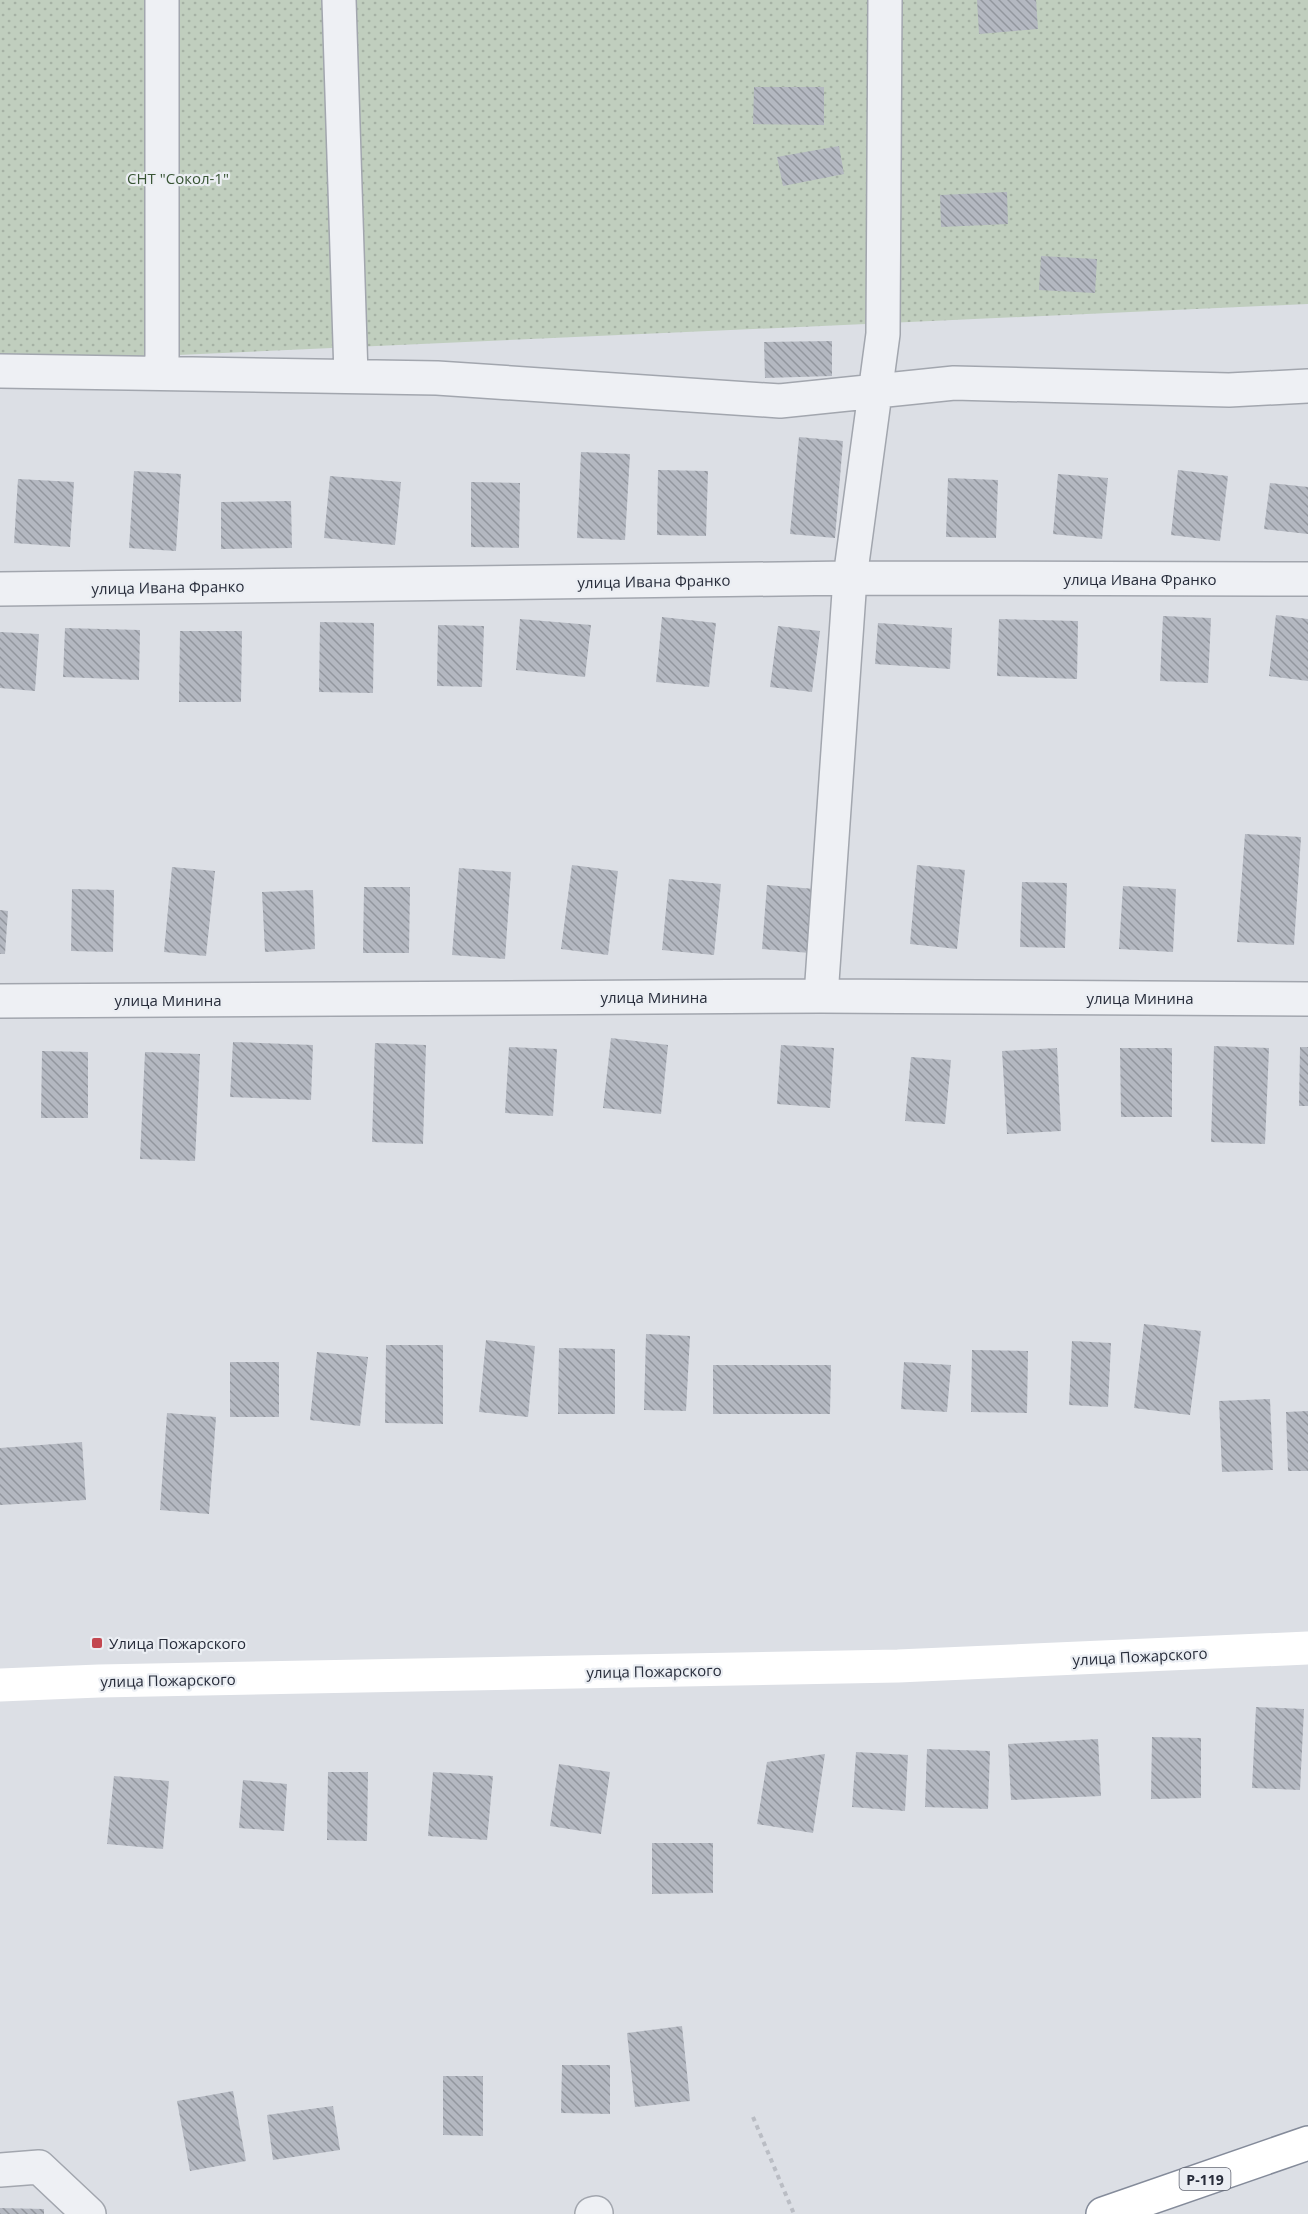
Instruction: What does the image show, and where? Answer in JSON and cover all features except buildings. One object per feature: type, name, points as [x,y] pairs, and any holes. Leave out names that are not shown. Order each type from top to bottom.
[{"type":"main road","name":"улица Пожарского","points":[[0,1685],[898,1666],[1308,1648]]},
{"type":"main road","name":"Р-119","points":[[1102,2214],[1308,2144]]},
{"type":"street","points":[[162,0],[162,372]]},
{"type":"street","points":[[339,0],[351,375]]},
{"type":"street","points":[[821,996],[850,578],[883,334],[885,0]]},
{"type":"street","points":[[0,371],[437,378],[780,401],[954,383],[1229,390],[1308,386]]},
{"type":"street","name":"улица Ивана Франко","points":[[0,589],[850,578],[1308,579]]},
{"type":"street","name":"улица Минина","points":[[0,1001],[821,996],[1308,999]]},
{"type":"street","points":[[0,2170],[39,2167],[89,2214]]},
{"type":"path","points":[[753,2117],[794,2214]]},
{"type":"green space","name":"СНТ \"Сокол-1\"","points":[[0,0],[1308,0],[1308,304],[0,363]]},
{"type":"place","name":"Улица Пожарского","points":[[97,1643]]}]
